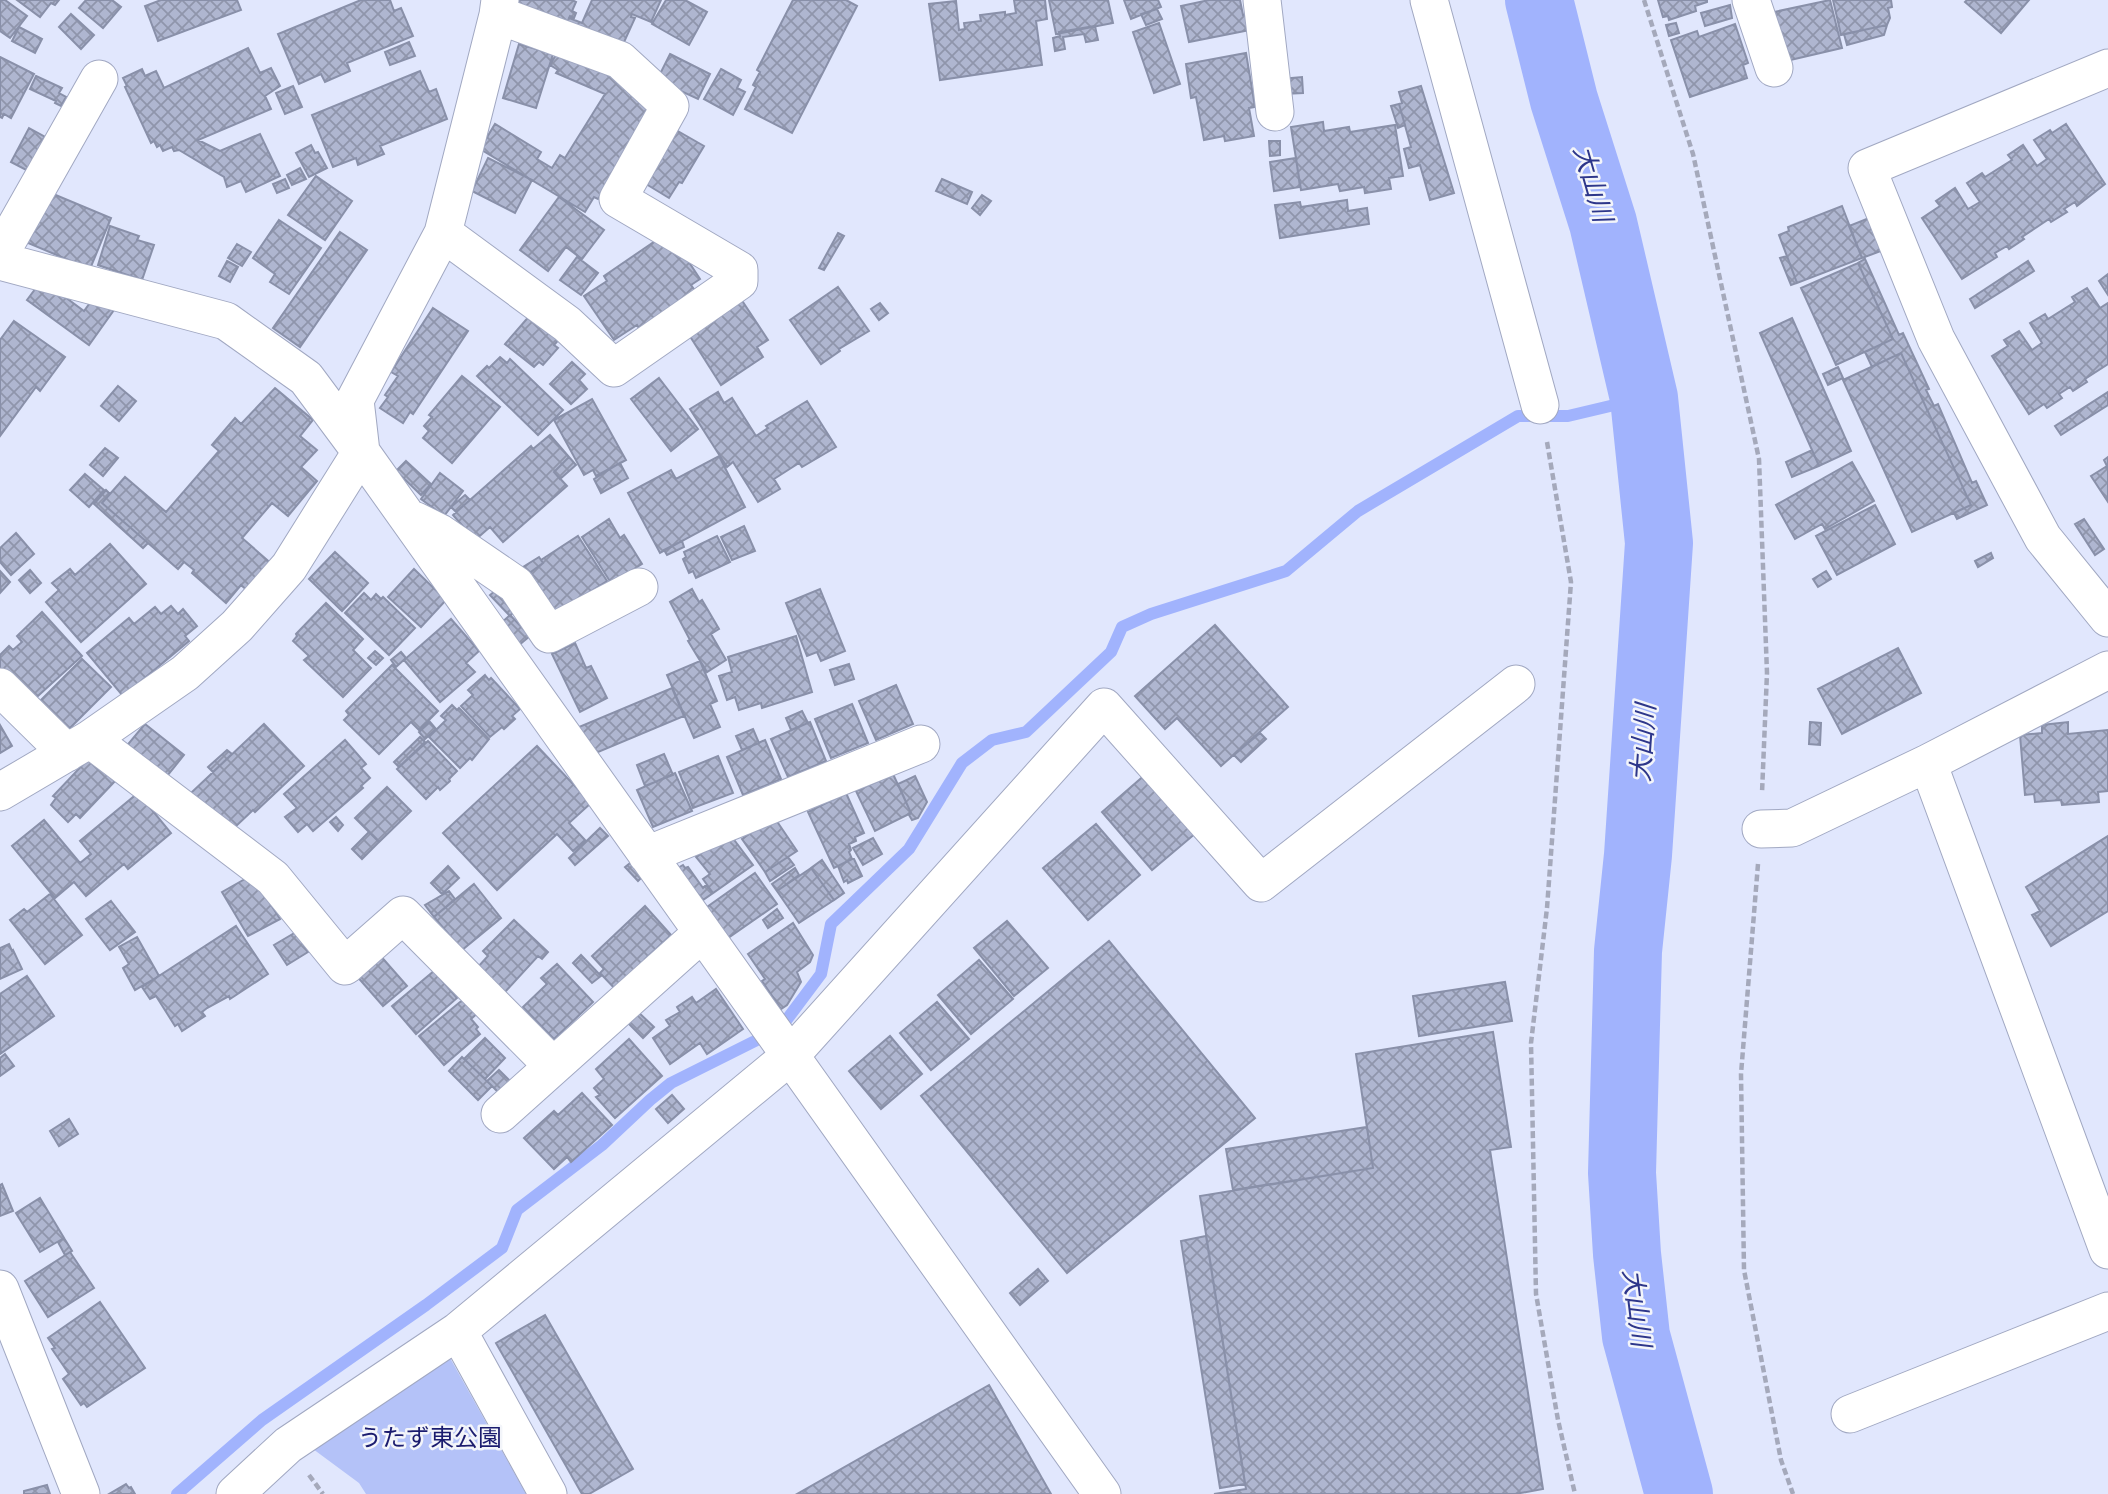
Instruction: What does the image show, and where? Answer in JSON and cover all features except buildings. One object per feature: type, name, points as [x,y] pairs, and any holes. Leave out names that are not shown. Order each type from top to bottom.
[{"type":"street","points":[[1262,0],[1275,112]]},
{"type":"street","points":[[1429,0],[1540,405]]},
{"type":"street","points":[[1751,0],[1774,68]]},
{"type":"street","points":[[0,792],[78,746],[185,673],[237,626],[289,567],[361,452],[355,400],[443,233],[499,7],[620,60],[670,106],[618,199],[739,270],[739,281],[614,368],[567,324],[443,233]]},
{"type":"street","points":[[2108,68],[1867,168],[1943,351],[2043,538],[2108,618]]},
{"type":"street","points":[[99,79],[2,264],[226,321],[306,378],[1102,1494]]},
{"type":"street","points":[[407,517],[440,533],[516,585],[550,635],[639,587]]},
{"type":"street","points":[[1760,829],[1792,828],[1928,763],[2108,670]]},
{"type":"street","points":[[235,1494],[288,1445],[458,1331],[790,1056],[1104,707],[1261,883],[1516,684]]},
{"type":"street","points":[[0,687],[78,746],[273,878],[345,966],[403,915],[553,1066]]},
{"type":"street","points":[[646,855],[921,744]]},
{"type":"street","points":[[1928,763],[2108,1250]]},
{"type":"street","points":[[500,1114],[702,933]]},
{"type":"street","points":[[0,1289],[81,1494]]},
{"type":"street","points":[[1850,1414],[2108,1311]]},
{"type":"street","points":[[458,1331],[548,1494]]},
{"type":"path","points":[[1644,0],[1693,154],[1759,459],[1767,673],[1760,829],[1741,1074],[1744,1270],[1781,1460],[1793,1494]]},
{"type":"path","points":[[1540,405],[1571,582],[1547,908],[1531,1043],[1536,1294],[1558,1420],[1576,1494]]},
{"type":"green space","name":"うたず東公園","points":[[450,1358],[526,1494],[366,1494],[359,1483],[313,1449]]},
{"type":"waterway","name":"大山川","points":[[1539,0],[1564,100],[1603,223],[1644,398],[1659,543],[1638,855],[1628,951],[1622,1173],[1636,1336],[1679,1494]]},
{"type":"waterway","points":[[177,1494],[262,1420],[502,1248],[517,1210],[602,1145],[671,1083],[755,1041],[785,1022],[821,974],[831,924],[909,849],[962,763],[992,740],[1026,732],[1111,652],[1122,627],[1151,614],[1286,571],[1358,511],[1518,416],[1568,416],[1644,398]]}]
